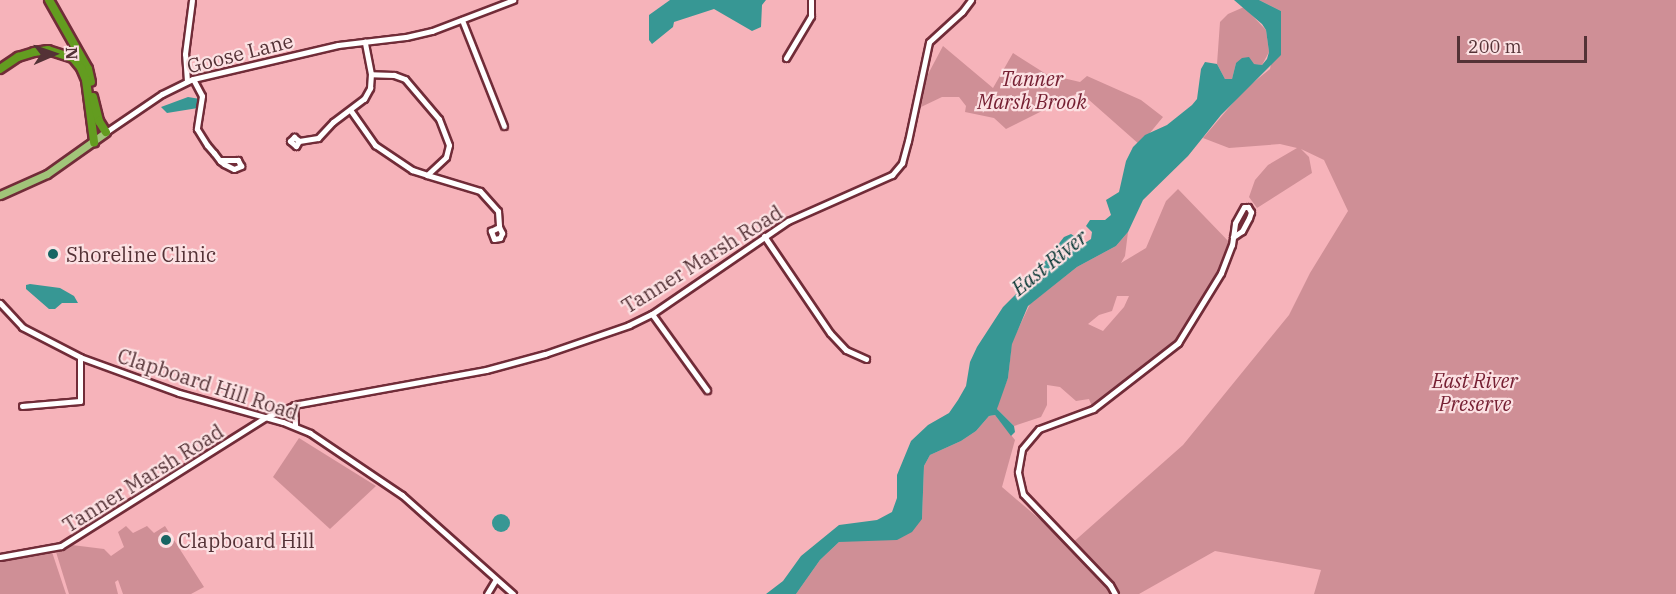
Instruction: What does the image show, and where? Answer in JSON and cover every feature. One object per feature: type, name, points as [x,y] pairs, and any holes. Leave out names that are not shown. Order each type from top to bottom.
[{"type":"highway","points":[[49,0],[88,69],[95,108],[106,132]]},
{"type":"highway","points":[[0,69],[18,57],[34,52],[55,51],[73,58],[81,68],[86,80],[94,142]]},
{"type":"main road","name":"Goose Lane","points":[[0,195],[46,174],[106,132]]},
{"type":"street","points":[[192,0],[185,54],[190,80],[202,96],[196,129],[220,160]]},
{"type":"street","name":"Goose Lane","points":[[106,132],[162,94],[190,80],[338,45],[424,33],[513,0]]},
{"type":"street","points":[[786,58],[811,16],[812,0]]},
{"type":"street","name":"Tanner Marsh Road","points":[[0,557],[62,546],[266,417],[294,405],[317,399],[483,371],[556,350],[629,325],[652,314],[764,236],[813,208],[892,175],[902,163],[929,42],[963,12],[971,0]]},
{"type":"street","points":[[462,20],[504,126]]},
{"type":"street","points":[[299,141],[318,138],[364,99],[370,88],[371,74],[365,42]]},
{"type":"street","points":[[371,74],[394,75],[405,80],[439,119],[447,136],[448,152],[439,165],[427,175]]},
{"type":"street","points":[[351,111],[383,152],[403,165],[480,191],[498,211],[499,227]]},
{"type":"street","points":[[1115,594],[1110,585],[1023,494],[1018,472],[1022,449],[1039,429],[1093,410],[1178,343],[1221,273],[1239,213],[1244,207],[1248,207],[1251,212],[1249,218],[1242,231],[1233,237]]},
{"type":"street","points":[[764,236],[830,333],[846,350],[866,359]]},
{"type":"street","name":"Clapboard Hill Road","points":[[0,303],[22,327],[80,357],[179,393],[295,426],[402,495],[513,594]]},
{"type":"street","points":[[652,314],[707,390]]},
{"type":"street","points":[[22,406],[80,401],[80,357]]},
{"type":"street","points":[[294,405],[295,426]]},
{"type":"street","points":[[487,594],[496,579]]},
{"type":"green space","name":"East River Preserve","points":[[1259,0],[1676,0],[1676,594],[1314,594],[1321,570],[1215,551],[1139,594],[796,594],[820,560],[839,542],[922,519],[924,466],[930,455],[961,441],[976,431],[989,416],[995,415],[1015,440],[1002,487],[1070,545],[1183,445],[1289,315],[1310,273],[1348,211],[1324,160],[1301,149],[1309,157],[1312,173],[1257,208],[1249,197],[1255,180],[1268,165],[1297,148],[1280,144],[1229,148],[1203,138],[1244,90],[1270,69],[1281,11]]},
{"type":"green space","points":[[1244,7],[1266,30],[1269,52],[1262,65],[1236,63],[1232,79],[1225,79],[1217,64],[1220,22],[1228,14]]},
{"type":"green space","name":"Tanner Marsh Brook","points":[[943,46],[993,88],[1013,53],[1046,74],[1080,82],[1087,76],[1141,100],[1163,117],[1140,145],[1080,92],[1006,129],[994,118],[965,112],[966,106],[959,97],[942,97],[921,107],[927,76]]},
{"type":"green space","points":[[1178,189],[1232,245],[1228,258],[1178,343],[1093,409],[1089,399],[1076,401],[1060,387],[1047,385],[1047,405],[1041,417],[1014,426],[997,409],[1008,378],[1012,342],[1030,304],[1077,267],[1116,246],[1128,232],[1125,256],[1121,263],[1146,248],[1166,201]],"holes":[[[1117,296],[1129,296],[1124,307],[1103,331],[1088,324],[1099,315],[1112,311]]]},
{"type":"green space","points":[[299,438],[376,486],[330,529],[273,477]]},
{"type":"green space","points":[[126,526],[133,533],[147,526],[154,533],[165,526],[204,587],[191,594],[123,594],[118,580],[115,582],[118,594],[69,594],[56,552],[72,545],[104,549],[111,556],[124,547],[118,532]]},
{"type":"green space","points":[[52,552],[66,594],[0,594],[0,561]]},
{"type":"water","points":[[670,0],[766,0],[762,5],[761,27],[752,31],[714,9],[674,22],[673,27],[652,44],[649,40],[649,15]]},
{"type":"water","name":"East River","points":[[1234,0],[1259,0],[1281,11],[1281,55],[1221,115],[1188,156],[1143,200],[1128,232],[1116,246],[1077,267],[1028,306],[1012,344],[1008,378],[997,409],[1014,426],[1015,432],[1011,436],[995,415],[989,416],[976,431],[961,441],[930,455],[924,466],[922,519],[912,532],[897,540],[839,542],[820,560],[796,594],[766,594],[783,581],[801,556],[839,525],[877,520],[892,512],[897,498],[897,475],[911,441],[928,425],[949,413],[958,400],[966,386],[970,362],[977,347],[1003,307],[1033,277],[1064,237],[1071,234],[1085,243],[1091,239],[1092,232],[1086,226],[1090,220],[1105,220],[1111,215],[1106,200],[1119,192],[1126,161],[1133,147],[1145,135],[1167,125],[1192,105],[1197,99],[1201,69],[1205,62],[1217,64],[1225,79],[1232,79],[1236,63],[1242,58],[1249,57],[1254,64],[1262,65],[1267,59],[1269,52],[1266,30]]},
{"type":"water","points":[[188,97],[200,99],[198,108],[167,113],[161,107]]},
{"type":"water","points":[[26,285],[60,288],[74,296],[78,303],[62,303],[55,309],[49,309],[26,289]]},
{"type":"water","points":[[501,514],[507,517],[510,523],[507,529],[501,532],[495,529],[492,523],[495,517]]},
{"type":"place","name":"Shoreline Clinic","points":[[53,254]]},
{"type":"place","name":"Clapboard Hill","points":[[166,540]]}]
